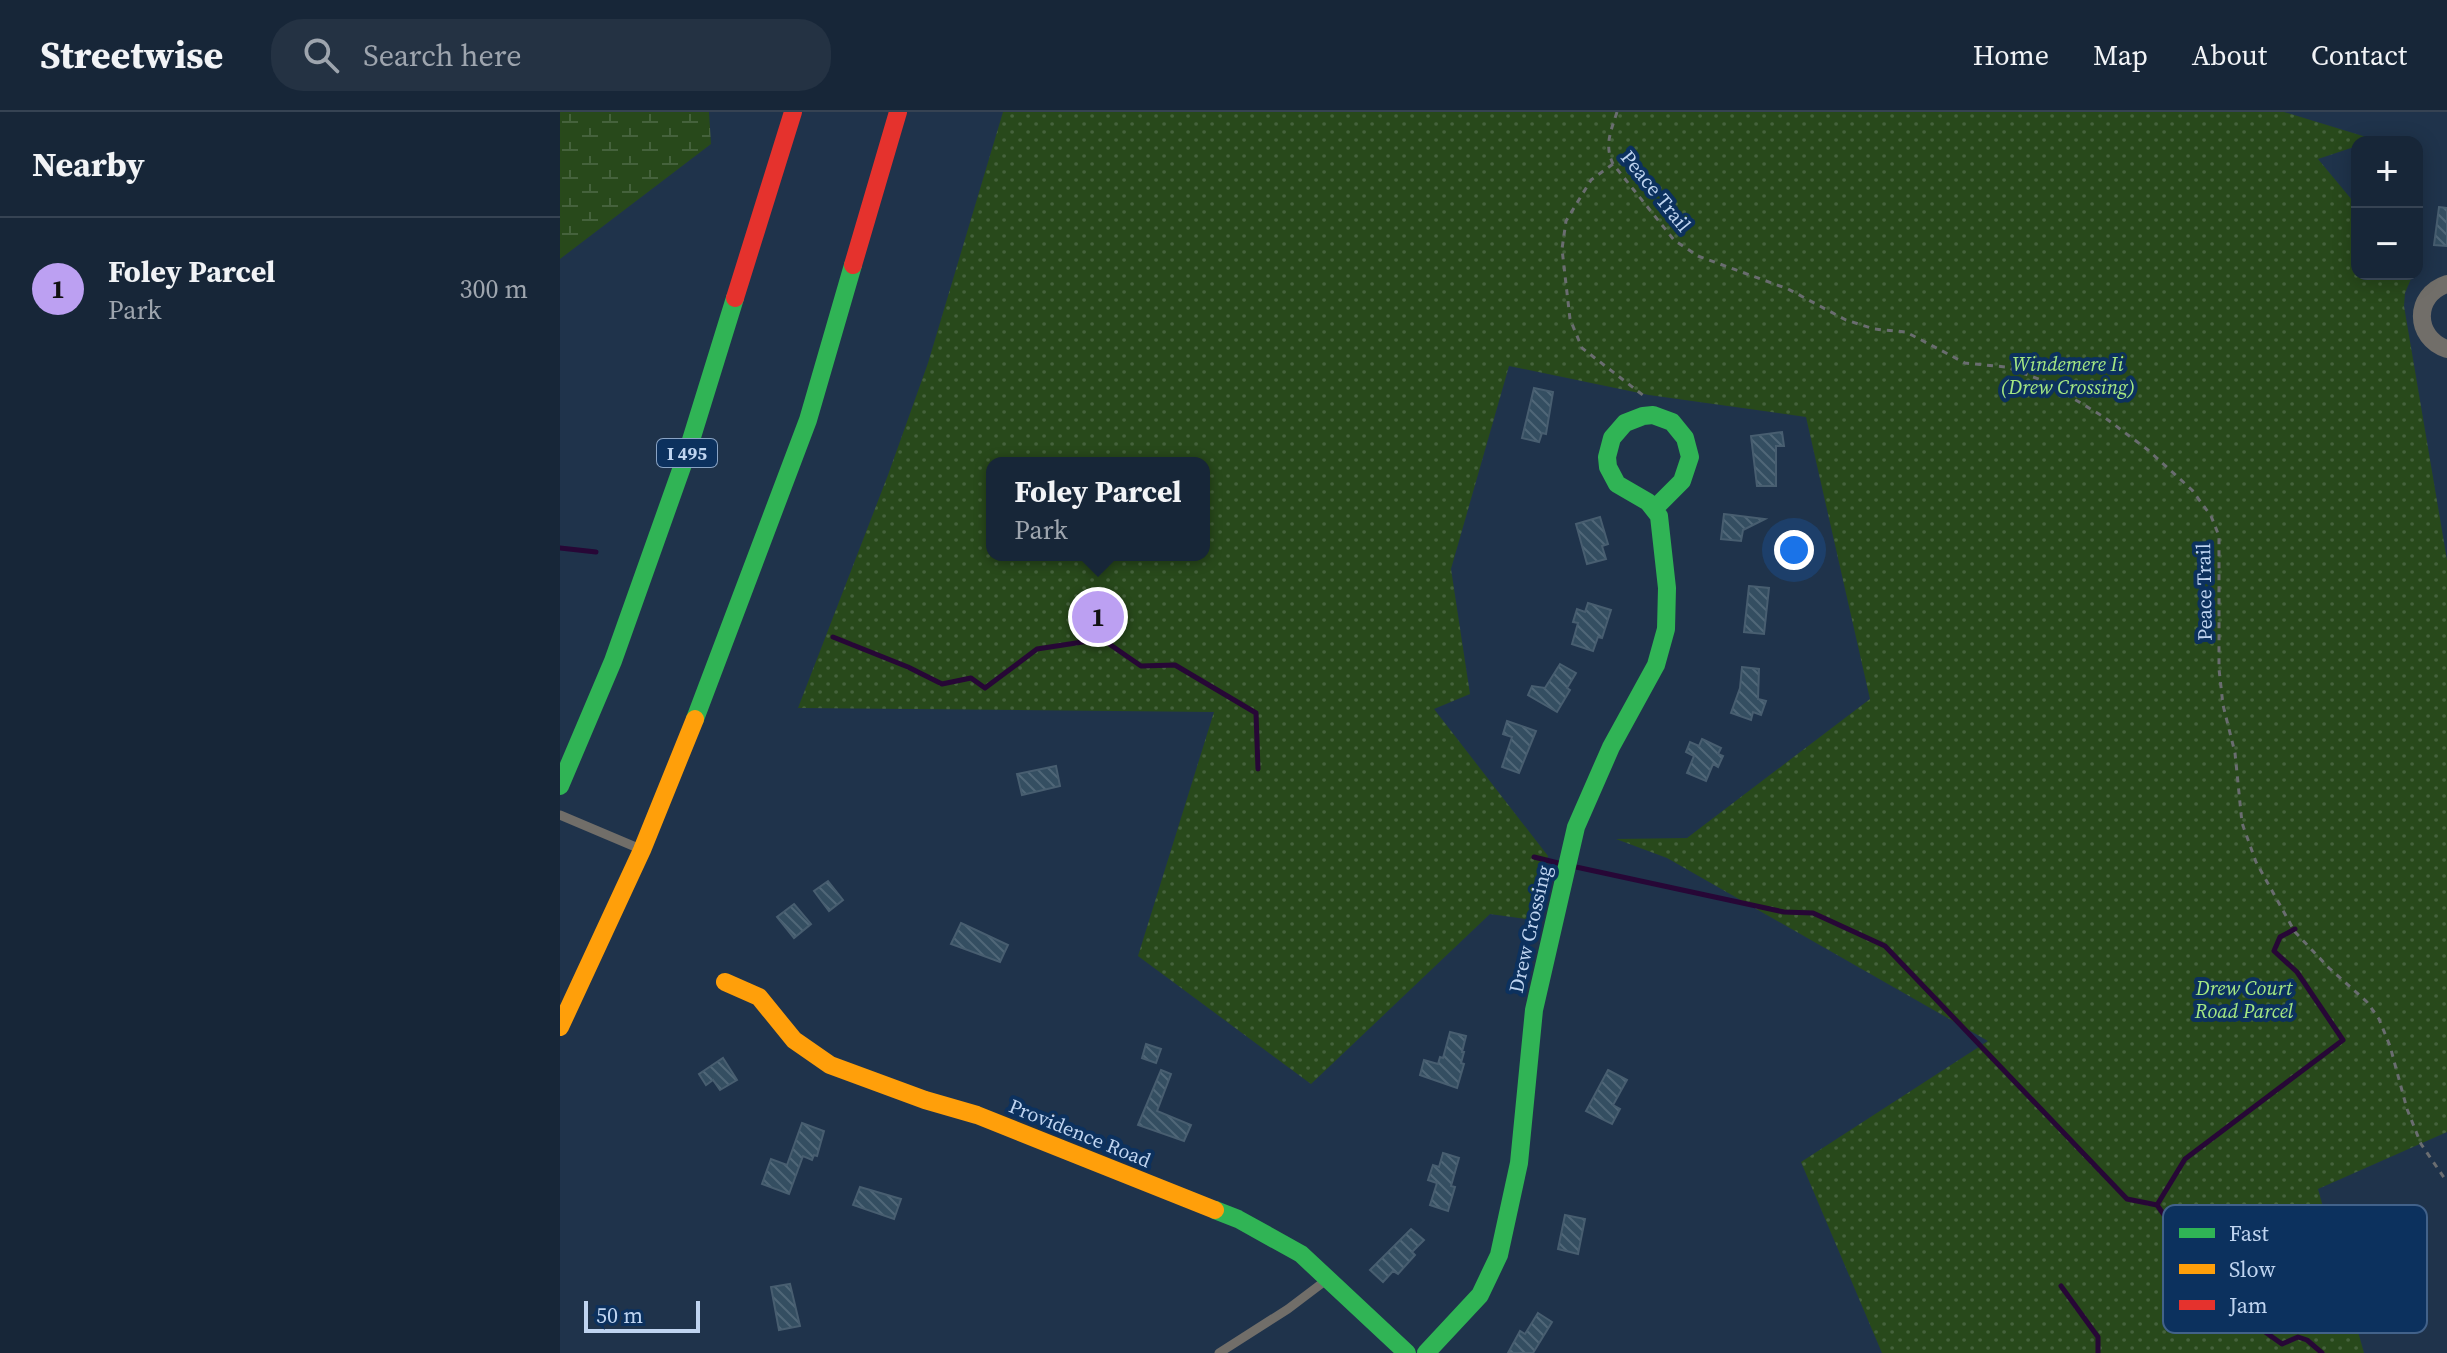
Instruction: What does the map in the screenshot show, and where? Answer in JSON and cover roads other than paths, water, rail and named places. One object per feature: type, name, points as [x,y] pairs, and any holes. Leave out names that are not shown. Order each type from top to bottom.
[{"type":"main road","name":"I 495","points":[[560,786],[613,661],[687,453],[793,112]]},
{"type":"main road","points":[[560,1027],[642,850],[733,625],[808,420],[898,112]]},
{"type":"main road","points":[[850,272],[916,112]]},
{"type":"main road","points":[[1652,415],[1666,419],[1682,432],[1689,446],[1686,474],[1655,508],[1642,498],[1624,491],[1613,480],[1607,466],[1608,443],[1616,429],[1631,418],[1652,415]]},
{"type":"main road","name":"Drew Crossing","points":[[1426,1353],[1480,1295],[1499,1255],[1519,1163],[1534,1010],[1576,827],[1611,747],[1656,665],[1666,629],[1664,547],[1655,508]]},
{"type":"main road","name":"Providence Road","points":[[725,982],[759,997],[794,1040],[830,1065],[925,1100],[977,1115],[1238,1219],[1301,1254],[1407,1353]]},
{"type":"street","points":[[2447,284],[2436,288],[2428,296],[2421,317],[2428,337],[2447,349]]},
{"type":"lane","points":[[560,815],[642,850]]},
{"type":"lane","points":[[1219,1353],[1328,1279]]},
{"type":"waterway","points":[[560,548],[596,552]]},
{"type":"waterway","points":[[833,637],[942,684],[971,678],[985,688],[1037,649],[1102,639],[1141,666],[1175,665],[1256,713],[1258,769]]},
{"type":"waterway","points":[[1534,857],[1558,863]]},
{"type":"waterway","points":[[1576,867],[1784,912],[1813,913],[1885,946],[2127,1199],[2157,1205],[2163,1213]]},
{"type":"waterway","points":[[2157,1205],[2185,1159],[2343,1040],[2297,972],[2274,951],[2280,937],[2295,929]]},
{"type":"waterway","points":[[2061,1286],[2098,1337],[2098,1353]]},
{"type":"waterway","points":[[2267,1333],[2282,1344],[2298,1337],[2307,1340],[2322,1353]]},
{"type":"place","name":"Foley Parcel","points":[[1098,617]]},
{"type":"park label","name":"Windemere Ii (Drew Crossing)","points":[[2068,376]]},
{"type":"park label","name":"Drew Court Road Parcel","points":[[2244,1000]]}]
